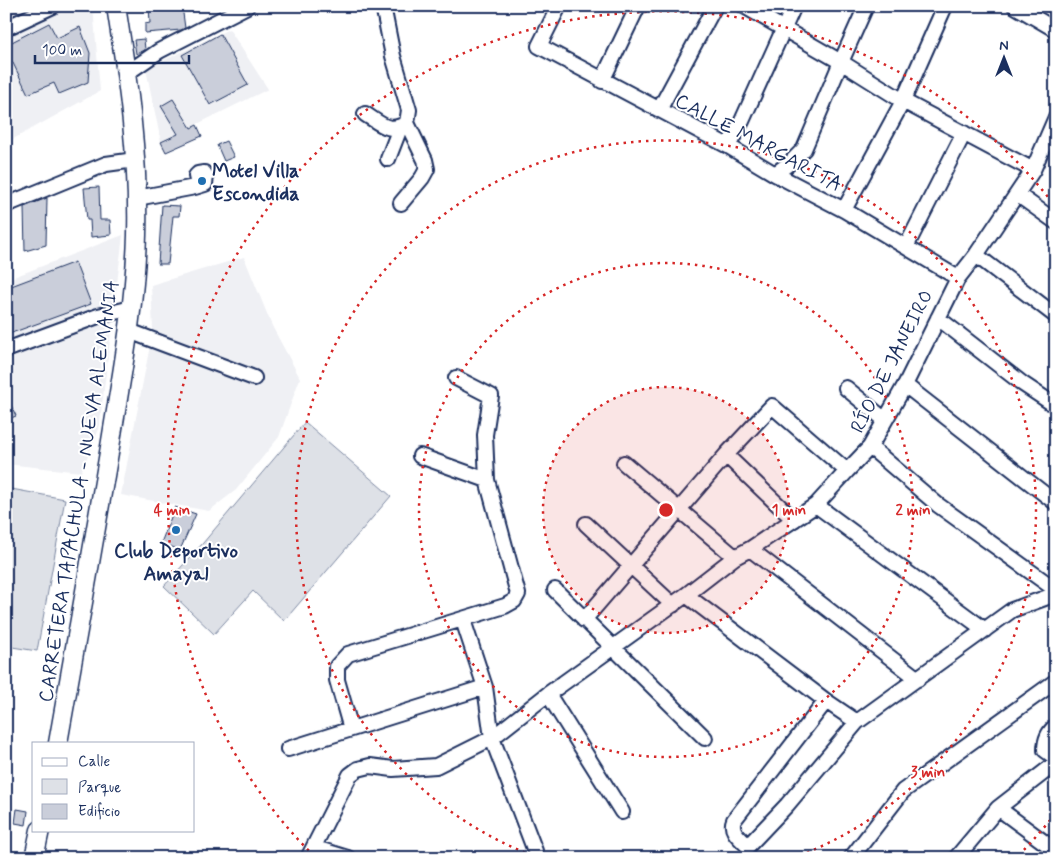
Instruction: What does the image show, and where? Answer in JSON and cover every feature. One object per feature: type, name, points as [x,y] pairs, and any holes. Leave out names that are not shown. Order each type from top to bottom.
[{"type":"main road","name":"CARRETERA TAPACHULA - NUEVA ALEMANIA","points":[[58,742],[132,308],[137,235],[135,160],[127,72],[116,6]]},
{"type":"main road","points":[[34,858],[40,832]]},
{"type":"street","points":[[6,28],[53,6]]},
{"type":"street","points":[[127,72],[160,51],[247,6]]},
{"type":"street","points":[[383,6],[393,56],[408,110],[388,159]]},
{"type":"street","name":"CALLE MARGARITA","points":[[559,6],[539,46],[844,210],[958,278]]},
{"type":"street","points":[[602,81],[638,6]]},
{"type":"street","points":[[658,110],[715,6]]},
{"type":"street","points":[[744,6],[841,62],[903,101],[1033,170]]},
{"type":"street","points":[[728,146],[742,121],[794,6]]},
{"type":"street","points":[[775,174],[804,149],[866,6]]},
{"type":"street","points":[[844,210],[903,101],[944,6]]},
{"type":"street","points":[[1020,8],[1056,30]]},
{"type":"street","points":[[365,114],[387,128],[393,129],[403,125]]},
{"type":"street","name":"RÍO DE JANEIRO","points":[[311,853],[350,774],[358,769],[370,766],[393,769],[436,766],[492,738],[548,694],[613,649],[735,557],[816,505],[870,447],[905,385],[942,306],[958,278],[976,255],[1033,170],[1056,117]]},
{"type":"street","points":[[401,203],[427,169],[425,160],[403,125]]},
{"type":"street","points":[[906,246],[964,133]]},
{"type":"street","points":[[6,206],[106,164],[135,160]]},
{"type":"street","points":[[137,198],[198,186]]},
{"type":"street","points":[[1017,194],[1056,222]]},
{"type":"street","points":[[976,255],[1056,316]]},
{"type":"street","points":[[6,350],[98,316],[132,308]]},
{"type":"street","points":[[938,318],[1023,384],[1056,406]]},
{"type":"street","points":[[129,331],[254,378]]},
{"type":"street","points":[[351,729],[337,680],[338,666],[348,654],[505,606],[514,601],[518,594],[487,480],[485,435],[491,396],[456,378]]},
{"type":"street","points":[[905,385],[1056,503]]},
{"type":"street","points":[[846,388],[885,420]]},
{"type":"street","points":[[584,620],[726,455],[772,406],[847,471]]},
{"type":"street","points":[[870,447],[938,505],[1056,590]]},
{"type":"street","points":[[726,455],[794,520]]},
{"type":"street","points":[[420,456],[487,480]]},
{"type":"street","points":[[624,463],[735,557]]},
{"type":"street","points":[[816,505],[985,630]]},
{"type":"street","points":[[586,524],[673,605]]},
{"type":"street","points":[[750,549],[918,679]]},
{"type":"street","points":[[555,590],[705,738]]},
{"type":"street","points":[[826,701],[734,820],[732,829],[748,846],[787,805],[857,722],[1012,610],[1056,594]]},
{"type":"street","points":[[686,595],[826,701],[857,722]]},
{"type":"street","points":[[463,620],[485,687],[492,738],[535,851]]},
{"type":"street","points":[[851,858],[903,791],[1056,681]]},
{"type":"street","points":[[288,749],[485,687]]},
{"type":"street","points":[[548,694],[622,812]]},
{"type":"street","points":[[1056,726],[1051,729],[1045,740],[1045,750],[1056,758]]},
{"type":"street","points":[[956,858],[998,808],[1056,763]]},
{"type":"street","points":[[998,808],[1056,852],[1052,858]]},
{"type":"street","points":[[311,853],[348,858]]},
{"type":"shaded area","points":[[6,6],[93,6],[100,91],[6,143]]},
{"type":"shaded area","points":[[229,29],[268,89],[161,142],[146,69]]},
{"type":"shaded area","points":[[123,235],[99,429],[81,472],[6,464],[6,280]]},
{"type":"shaded area","points":[[244,257],[272,326],[300,378],[279,437],[236,490],[209,511],[121,495],[153,330],[151,285]]},
{"type":"green space","points":[[305,422],[391,496],[284,621],[253,591],[214,634],[164,586],[203,543]]},
{"type":"green space","points":[[6,488],[65,499],[37,651],[6,646]]},
{"type":"building","points":[[149,6],[182,6],[185,28],[145,33],[145,24],[150,23]]},
{"type":"building","points":[[49,23],[57,38],[80,27],[90,53],[88,82],[59,94],[54,83],[28,94],[12,61],[6,63],[6,45]]},
{"type":"building","points":[[220,34],[248,85],[210,105],[182,55]]},
{"type":"building","points":[[144,39],[145,50],[136,54],[134,40]]},
{"type":"building","points":[[173,99],[191,128],[197,125],[202,136],[166,152],[161,142],[178,134],[161,106]]},
{"type":"building","points":[[226,141],[234,157],[224,161],[217,145]]},
{"type":"building","points":[[99,187],[100,220],[110,220],[111,235],[91,237],[90,220],[87,220],[84,188]]},
{"type":"building","points":[[47,198],[46,245],[25,251],[24,207]]},
{"type":"building","points":[[162,205],[180,206],[179,216],[173,216],[168,264],[158,264]]},
{"type":"building","points":[[75,262],[91,304],[6,335],[6,288]]},
{"type":"building","points":[[6,394],[16,416],[6,420]]},
{"type":"building","points":[[175,507],[196,514],[180,550],[161,543]]},
{"type":"building","points":[[17,809],[28,811],[26,825],[15,823]]},
{"type":"place","name":"Motel Villa Escondida","points":[[202,181]]},
{"type":"place","name":"Club Deportivo Amayal","points":[[176,530]]}]
